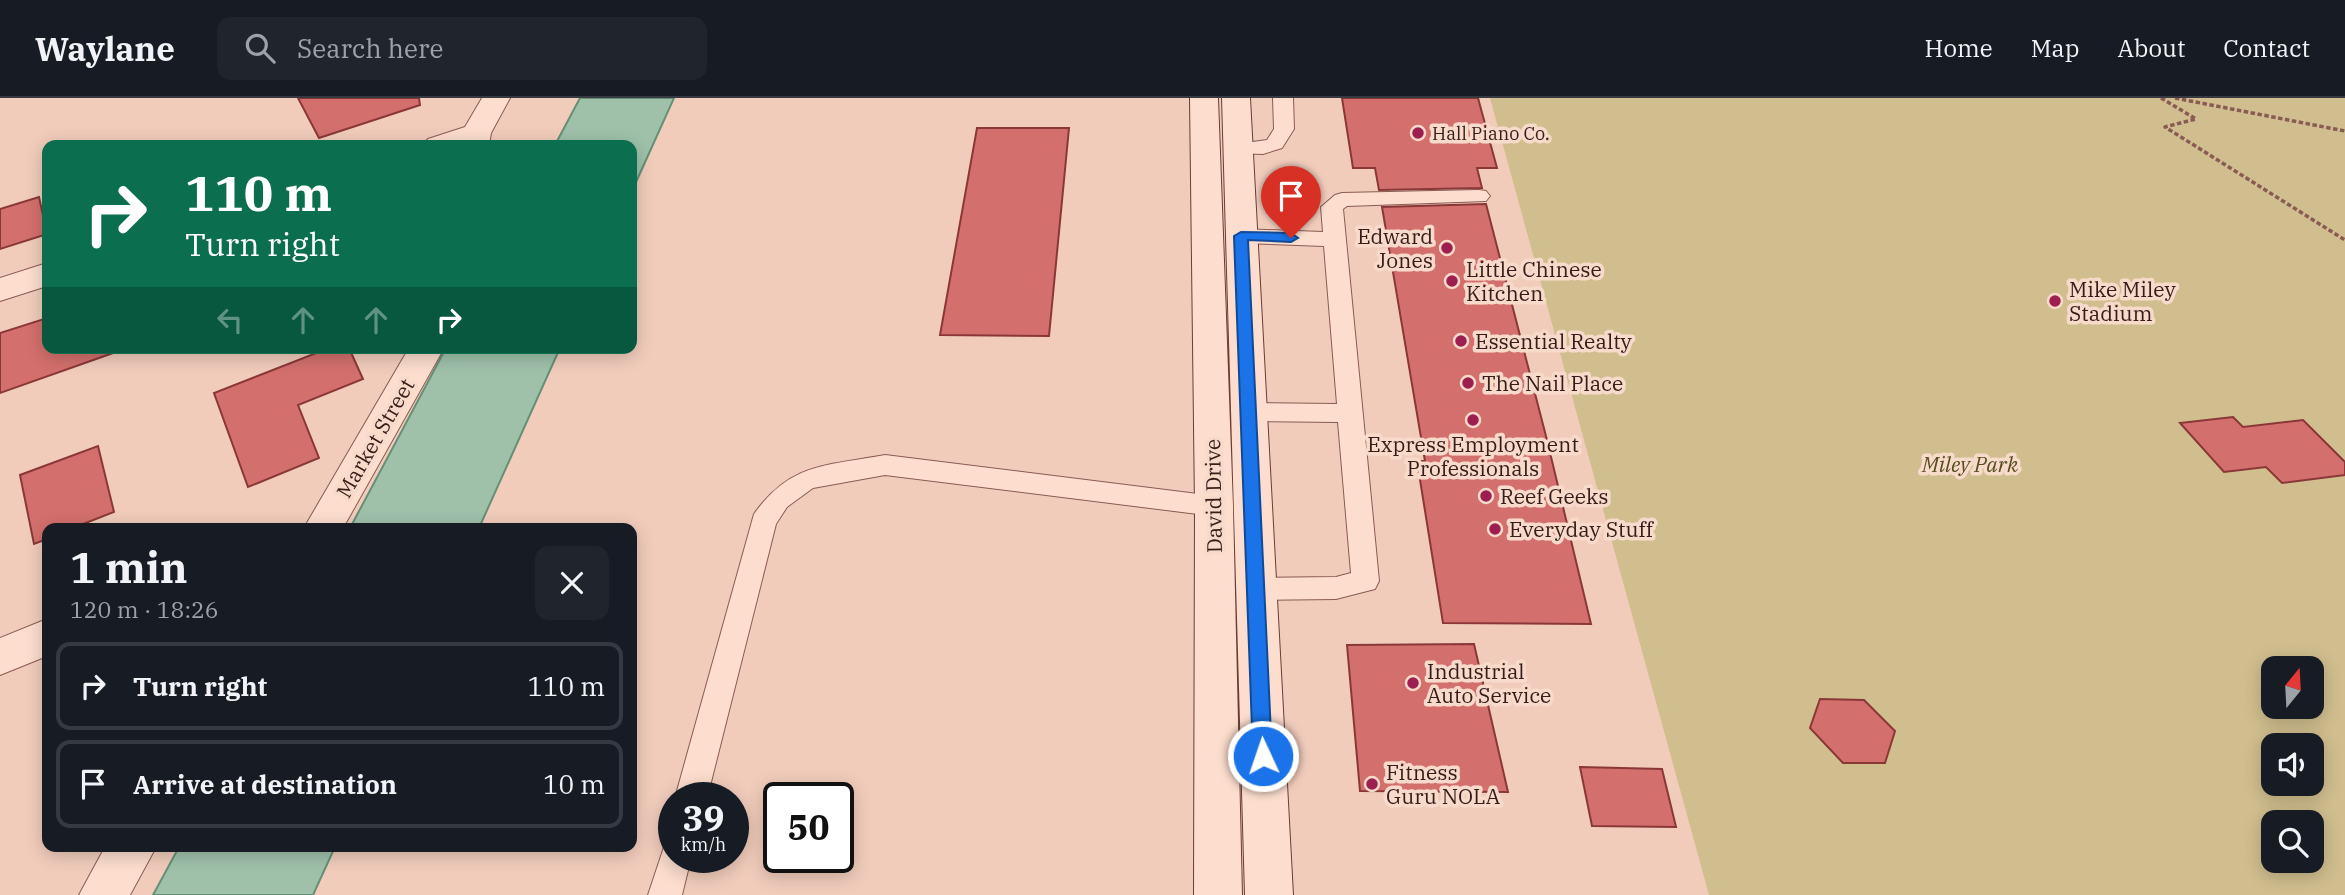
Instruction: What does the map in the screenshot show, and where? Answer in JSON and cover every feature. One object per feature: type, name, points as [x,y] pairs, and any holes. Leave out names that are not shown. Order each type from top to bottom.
[{"type":"main road","points":[[475,139],[496,98]]},
{"type":"main road","name":"David Drive","points":[[1204,98],[1214,506],[1219,895]]},
{"type":"main road","name":"David Drive","points":[[1236,98],[1269,895]]},
{"type":"main road","points":[[0,290],[42,276]]},
{"type":"main road","name":"Market Street","points":[[323,523],[423,354]]},
{"type":"main road","points":[[0,657],[42,639]]},
{"type":"main road","points":[[103,895],[129,852]]},
{"type":"lane","points":[[1237,149],[1263,148],[1275,144],[1284,128],[1283,98]]},
{"type":"lane","points":[[1256,589],[1336,589],[1365,581],[1332,207],[1342,200],[1479,196]]},
{"type":"lane","points":[[1241,236],[1335,239]]},
{"type":"lane","points":[[1248,412],[1350,414]]},
{"type":"lane","points":[[695,782],[763,521],[778,500],[806,480],[885,466],[1214,506]]},
{"type":"lane","points":[[665,895],[671,873]]},
{"type":"path","points":[[2161,98],[2196,119],[2165,127],[2345,240]]},
{"type":"path","points":[[2175,98],[2345,131]]},
{"type":"green space","name":"Miley Park","points":[[1490,98],[2345,98],[2345,895],[1709,895]]},
{"type":"shaded area","points":[[580,98],[674,98],[637,180],[637,140],[558,140]]},
{"type":"shaded area","points":[[443,354],[557,354],[481,523],[353,523]]},
{"type":"shaded area","points":[[176,852],[333,852],[313,895],[153,895]]},
{"type":"building","points":[[298,98],[419,98],[420,105],[319,138]]},
{"type":"building","name":"Hall Piano Co.","points":[[1342,98],[1478,98],[1497,168],[1477,168],[1482,188],[1379,190],[1375,168],[1353,168]]},
{"type":"building","points":[[977,128],[1069,128],[1049,336],[940,335]]},
{"type":"building","points":[[39,197],[42,236],[0,249],[0,209]]},
{"type":"building","points":[[1486,204],[1591,624],[1443,623],[1417,461],[1425,461],[1382,207]]},
{"type":"building","points":[[42,320],[42,354],[110,354],[0,393],[0,333]]},
{"type":"building","points":[[314,354],[352,354],[363,379],[298,405],[319,458],[248,487],[214,393]]},
{"type":"building","points":[[2233,417],[2243,427],[2303,420],[2345,462],[2345,475],[2282,483],[2266,467],[2224,472],[2180,423]]},
{"type":"building","points":[[98,446],[114,512],[86,523],[42,523],[42,541],[34,544],[20,475]]},
{"type":"building","points":[[1474,644],[1508,792],[1360,791],[1347,645]]},
{"type":"building","points":[[1820,699],[1864,700],[1895,731],[1885,763],[1843,763],[1810,728]]},
{"type":"building","points":[[1580,767],[1662,769],[1676,827],[1592,826]]},
{"type":"place","name":"Hall Piano Co.","points":[[1418,133]]},
{"type":"place","name":"Edward Jones","points":[[1447,248]]},
{"type":"place","name":"Little Chinese Kitchen","points":[[1452,281]]},
{"type":"place","name":"Mike Miley Stadium","points":[[2055,301]]},
{"type":"place","name":"Essential Realty","points":[[1461,341]]},
{"type":"place","name":"The Nail Place","points":[[1468,383]]},
{"type":"place","name":"Express Employment Professionals","points":[[1473,420]]},
{"type":"place","name":"Reef Geeks","points":[[1486,496]]},
{"type":"place","name":"Everyday Stuff","points":[[1495,529]]},
{"type":"place","name":"Industrial Auto Service","points":[[1413,683]]},
{"type":"place","name":"Fitness Guru NOLA","points":[[1372,784]]},
{"type":"route","points":[[1263,756],[1241,236],[1291,238]]}]
